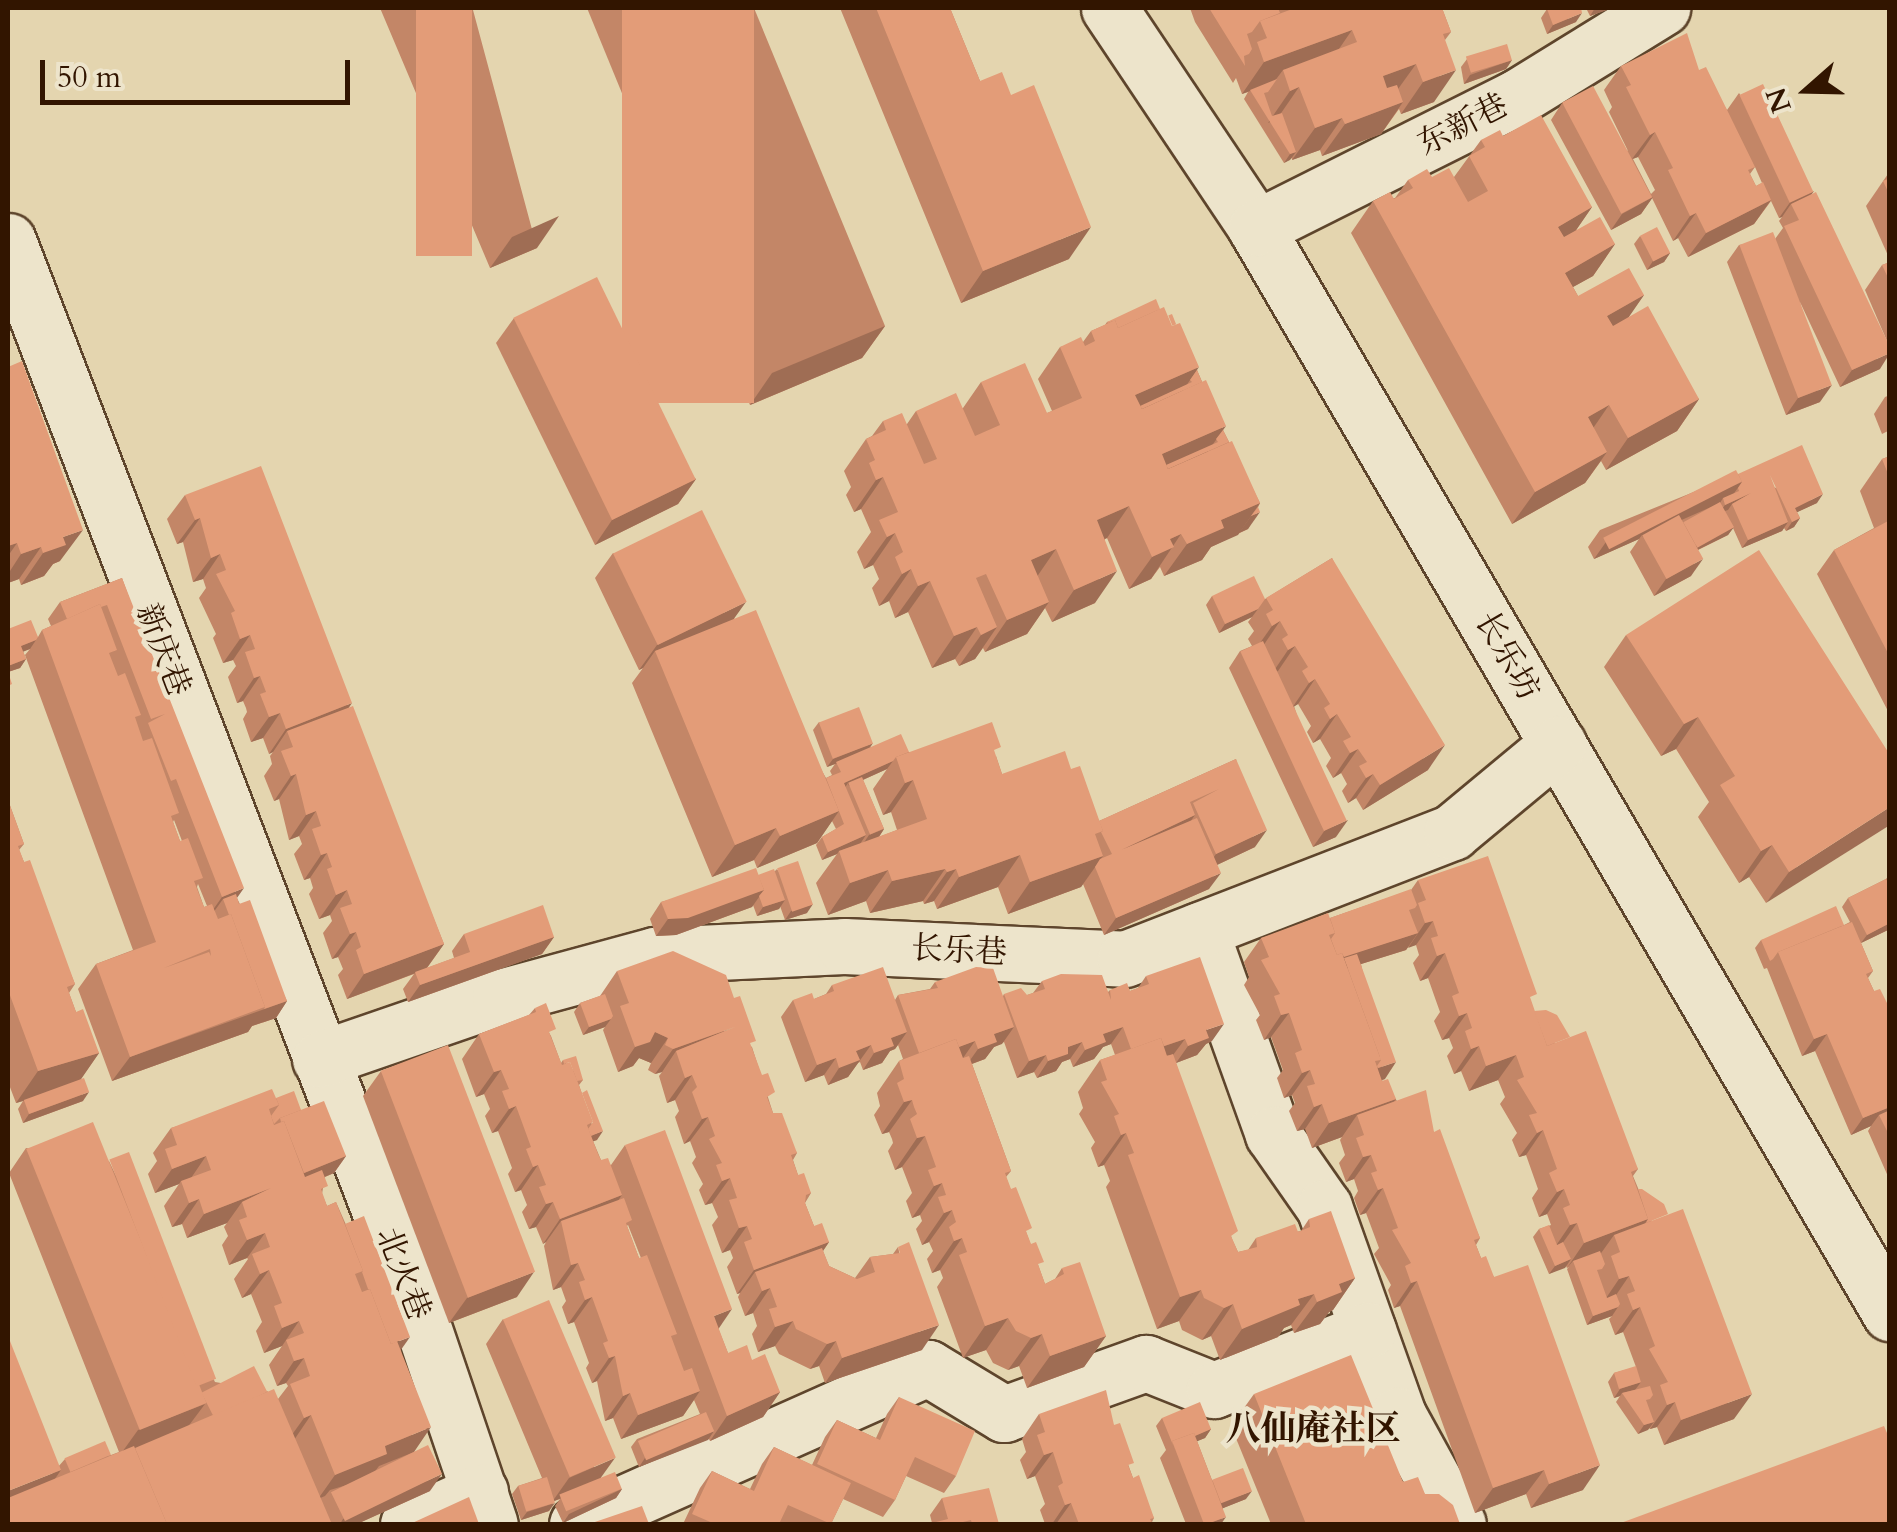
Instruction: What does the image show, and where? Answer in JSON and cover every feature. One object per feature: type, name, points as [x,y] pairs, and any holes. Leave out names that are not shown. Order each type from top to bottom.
[{"type":"street","name":"长乐坊","points":[[1109,8],[1256,228],[1558,744],[1882,1282]]},
{"type":"street","name":"东新巷","points":[[1256,228],[1516,98],[1662,8]]},
{"type":"street","name":"新庆巷","points":[[8,241],[320,1059]]},
{"type":"street","name":"长乐巷","points":[[320,1059],[500,997],[654,955],[844,946],[1125,959],[1452,832],[1558,744]]},
{"type":"street","points":[[1200,930],[1273,1134],[1324,1207],[1398,1416],[1458,1524]]},
{"type":"street","name":"北火巷","points":[[320,1059],[414,1303],[485,1508],[408,1524]]},
{"type":"street","points":[[577,1524],[928,1368],[1004,1414],[1146,1362],[1214,1390],[1368,1330]]},
{"type":"building","points":[[416,8],[472,8],[472,256],[416,256]]},
{"type":"building","points":[[622,8],[754,8],[754,403],[622,403]]},
{"type":"building","points":[[876,8],[950,8],[980,81],[1002,72],[1011,95],[1034,85],[1091,227],[983,271]]},
{"type":"building","points":[[1209,8],[1278,8],[1280,13],[1260,21],[1247,34],[1252,49],[1244,56],[1245,66]]},
{"type":"building","points":[[1295,8],[1442,8],[1451,32],[1443,34],[1456,70],[1423,82],[1416,64],[1383,76],[1387,88],[1397,85],[1403,102],[1345,124],[1342,118],[1315,128],[1299,87],[1290,91],[1283,70],[1357,42],[1352,30],[1264,62],[1257,42],[1267,38],[1260,21]]},
{"type":"building","points":[[1581,8],[1582,13],[1553,25],[1547,9]]},
{"type":"building","points":[[1687,33],[1699,70],[1706,67],[1755,167],[1748,170],[1756,186],[1763,182],[1771,200],[1706,233],[1696,213],[1690,216],[1668,170],[1673,168],[1655,132],[1650,135],[1626,87],[1631,85],[1621,66]]},
{"type":"building","points":[[1507,44],[1512,60],[1471,73],[1466,57]]},
{"type":"building","points":[[1277,79],[1264,93],[1272,116],[1282,113],[1296,152],[1290,154],[1250,90]]},
{"type":"building","points":[[1763,84],[1813,192],[1790,203],[1739,95]]},
{"type":"building","points":[[1593,86],[1652,197],[1621,214],[1562,102]]},
{"type":"building","points":[[1541,115],[1592,207],[1558,227],[1564,237],[1600,217],[1615,244],[1565,273],[1578,296],[1629,268],[1644,295],[1607,316],[1613,326],[1648,306],[1699,399],[1628,438],[1609,405],[1588,417],[1607,452],[1535,492],[1373,201],[1390,192],[1394,199],[1413,188],[1408,180],[1427,169],[1432,177],[1449,168],[1468,202],[1488,191],[1469,156],[1485,147],[1481,140],[1500,130],[1503,136]]},
{"type":"building","points":[[1890,178],[1890,196],[1883,181]]},
{"type":"building","points":[[1816,192],[1890,347],[1890,353],[1852,370],[1784,226],[1799,220],[1791,204]]},
{"type":"building","points":[[1657,227],[1670,253],[1653,261],[1640,236]]},
{"type":"building","points":[[1773,232],[1832,385],[1798,398],[1739,245]]},
{"type":"building","points":[[1890,262],[1890,282],[1882,265]]},
{"type":"building","points":[[597,277],[696,479],[612,520],[513,318]]},
{"type":"building","points":[[1156,299],[1160,309],[1118,328],[1115,320],[1107,322]]},
{"type":"building","points":[[1164,307],[1172,326],[1180,323],[1199,367],[1135,395],[1142,409],[1206,380],[1226,426],[1162,454],[1168,469],[1232,441],[1260,503],[1221,520],[1224,528],[1187,544],[1181,534],[1170,539],[1174,547],[1152,557],[1129,506],[1097,520],[1117,571],[1074,590],[1056,549],[1031,560],[1049,602],[1007,620],[986,574],[976,578],[997,627],[981,635],[977,627],[954,636],[930,581],[918,586],[911,569],[902,574],[895,557],[903,552],[895,533],[887,537],[879,520],[898,512],[883,477],[876,480],[869,463],[875,460],[866,439],[886,430],[883,421],[902,413],[924,464],[937,459],[916,411],[956,393],[975,436],[1000,425],[981,382],[1025,363],[1047,413],[1082,398],[1060,347],[1081,337],[1085,346],[1095,341],[1091,331],[1115,320],[1118,328]]},
{"type":"building","points":[[22,361],[83,530],[63,537],[66,545],[43,553],[41,547],[21,554],[17,543],[8,546],[8,367]]},
{"type":"building","points":[[1197,370],[1202,382],[1142,409],[1140,406],[1192,382]]},
{"type":"building","points":[[1223,430],[1229,442],[1168,469],[1166,465],[1218,442]]},
{"type":"building","points":[[1802,445],[1823,494],[1795,508],[1800,518],[1792,522],[1770,475],[1788,522],[1748,540],[1732,504],[1751,493],[1725,505],[1723,498],[1739,491],[1742,482],[1738,474]]},
{"type":"building","points":[[1890,456],[1890,479],[1882,459]]},
{"type":"building","points":[[261,466],[352,703],[286,729],[280,713],[269,717],[260,694],[266,692],[260,676],[254,678],[245,652],[255,649],[250,635],[240,639],[231,613],[235,611],[216,574],[226,570],[220,554],[211,558],[200,518],[195,520],[185,495]]},
{"type":"building","points":[[1736,470],[1742,482],[1609,549],[1603,538]]},
{"type":"building","points":[[1720,502],[1734,527],[1697,548],[1683,522]]},
{"type":"building","points":[[702,510],[747,602],[658,645],[613,553]]},
{"type":"building","points":[[1679,515],[1703,559],[1667,579],[1642,535]]},
{"type":"building","points":[[1890,520],[1890,657],[1834,550]]},
{"type":"building","points":[[1759,550],[1890,755],[1890,807],[1789,872],[1772,845],[1761,851],[1720,785],[1735,776],[1698,717],[1684,724],[1626,635]]},
{"type":"building","points":[[1332,558],[1445,745],[1380,785],[1373,774],[1366,778],[1359,766],[1367,762],[1358,749],[1350,753],[1343,741],[1351,737],[1337,714],[1330,719],[1324,708],[1330,704],[1315,679],[1309,683],[1302,671],[1308,667],[1295,646],[1288,650],[1282,639],[1288,635],[1280,621],[1272,626],[1266,614],[1273,610],[1266,598]]},
{"type":"building","points":[[1254,576],[1265,599],[1258,609],[1225,624],[1212,596]]},
{"type":"building","points":[[122,578],[244,888],[222,897],[176,779],[171,781],[148,723],[165,714],[151,719],[107,605],[100,604],[67,619],[60,602]]},
{"type":"building","points":[[100,604],[117,650],[109,653],[118,676],[125,673],[141,715],[135,717],[143,741],[152,738],[179,813],[171,816],[180,841],[188,838],[203,878],[194,881],[204,907],[212,904],[218,919],[231,914],[265,1007],[130,1057],[96,964],[156,942],[42,630]],"holes":[[[210,949],[211,956],[209,952],[164,968]]]},
{"type":"building","points":[[756,610],[839,811],[780,836],[776,828],[735,845],[655,651]]},
{"type":"building","points":[[31,620],[38,637],[21,646],[26,659],[8,666],[8,629]]},
{"type":"building","points":[[1263,641],[1347,820],[1324,831],[1240,652]]},
{"type":"building","points":[[353,706],[444,944],[364,974],[356,950],[361,947],[356,932],[350,934],[340,908],[352,904],[347,890],[336,895],[327,869],[332,867],[327,853],[321,855],[312,829],[321,826],[316,811],[306,815],[296,774],[291,776],[281,751],[293,747],[287,731]]},
{"type":"building","points":[[859,707],[873,743],[833,759],[819,722]]},
{"type":"building","points":[[992,722],[1001,747],[994,750],[1002,774],[1065,751],[1071,769],[1080,766],[1103,831],[1095,834],[1103,856],[1030,882],[1020,855],[959,877],[956,869],[945,869],[892,881],[888,870],[850,883],[839,851],[927,819],[913,780],[905,783],[896,757]]},
{"type":"building","points":[[901,734],[909,752],[844,783],[866,835],[828,852],[822,837],[844,824],[826,778],[841,772],[836,762]]},
{"type":"building","points":[[1236,759],[1267,830],[1216,854],[1193,803],[1219,789],[1190,802],[1195,815],[1121,850],[1197,818],[1221,873],[1116,918],[1095,867],[1100,859],[1112,854],[1099,821]]},
{"type":"building","points":[[862,777],[884,829],[870,834],[848,783]]},
{"type":"building","points":[[8,800],[24,844],[18,846],[24,862],[30,860],[75,984],[67,987],[76,1012],[83,1009],[99,1053],[38,1071],[8,990]]},
{"type":"building","points":[[1488,856],[1537,994],[1530,997],[1547,1046],[1586,1031],[1638,1169],[1631,1172],[1648,1219],[1584,1243],[1577,1223],[1570,1225],[1563,1208],[1570,1205],[1564,1189],[1557,1192],[1549,1173],[1557,1169],[1543,1130],[1537,1133],[1529,1115],[1537,1113],[1517,1080],[1524,1077],[1516,1055],[1486,1066],[1479,1046],[1471,1049],[1465,1031],[1472,1028],[1467,1013],[1459,1016],[1452,996],[1459,993],[1445,953],[1437,956],[1431,938],[1438,936],[1433,921],[1425,923],[1418,903],[1426,900],[1418,880]]},
{"type":"building","points":[[798,861],[813,904],[792,912],[777,868]]},
{"type":"building","points":[[756,868],[764,890],[688,918],[668,919],[661,902]]},
{"type":"building","points":[[774,869],[785,900],[763,907],[759,896],[764,890],[758,875]]},
{"type":"building","points":[[1886,879],[1890,885],[1890,923],[1867,935],[1848,898]]},
{"type":"building","points":[[1411,889],[1417,905],[1409,910],[1418,933],[1344,957],[1342,953],[1337,955],[1330,918]]},
{"type":"building","points":[[236,894],[239,904],[250,900],[287,1001],[264,1009],[223,899]]},
{"type":"building","points":[[543,905],[554,937],[420,985],[415,972],[470,952],[464,934]]},
{"type":"building","points":[[1836,906],[1844,925],[1778,952],[1770,961],[1761,940]]},
{"type":"building","points":[[1328,913],[1335,933],[1329,935],[1337,955],[1342,953],[1381,1060],[1375,1061],[1382,1081],[1388,1079],[1396,1099],[1329,1123],[1322,1104],[1314,1107],[1307,1086],[1315,1084],[1310,1070],[1302,1073],[1295,1053],[1302,1050],[1289,1013],[1281,1015],[1274,996],[1280,994],[1261,960],[1269,957],[1261,938]]},
{"type":"building","points":[[1852,922],[1873,971],[1866,974],[1874,991],[1880,989],[1890,1009],[1890,1107],[1863,1118],[1827,1034],[1814,1039],[1778,952]]},
{"type":"building","points":[[673,951],[726,975],[734,998],[740,996],[756,1041],[750,1043],[762,1075],[768,1073],[775,1092],[767,1097],[773,1113],[782,1113],[797,1153],[791,1155],[798,1175],[804,1173],[811,1193],[806,1195],[805,1203],[814,1226],[822,1223],[829,1242],[754,1270],[744,1242],[752,1239],[747,1226],[739,1228],[729,1200],[737,1198],[730,1178],[722,1181],[716,1165],[722,1163],[709,1139],[715,1136],[708,1117],[702,1119],[692,1092],[697,1087],[692,1075],[685,1078],[676,1051],[735,1027],[673,1049],[665,1045],[668,1038],[655,1032],[650,1042],[635,1047],[620,1006],[629,1003],[617,971]]},
{"type":"building","points":[[1357,954],[1396,1062],[1378,1068],[1381,1060],[1344,958]]},
{"type":"building","points":[[1200,957],[1224,1024],[1206,1030],[1209,1038],[1188,1046],[1185,1039],[1164,1046],[1161,1038],[1131,1049],[1123,1027],[1103,1034],[1106,1042],[1085,1050],[1082,1042],[1068,1047],[1068,1054],[1048,1061],[1046,1055],[1029,1061],[1004,994],[1021,988],[1027,995],[1045,989],[1042,981],[1061,974],[1102,975],[1111,1000],[1110,990],[1127,983],[1130,991],[1149,984],[1146,976]]},
{"type":"building","points":[[883,967],[907,1032],[891,1038],[894,1046],[874,1053],[871,1045],[856,1051],[860,1060],[839,1068],[836,1058],[817,1065],[793,1000],[812,993],[814,999],[834,991],[832,985]]},
{"type":"building","points":[[976,967],[993,968],[1014,1027],[994,1034],[997,1042],[978,1049],[975,1041],[959,1047],[956,1039],[919,1053],[898,995],[938,988],[935,982]]},
{"type":"building","points":[[605,994],[613,1016],[589,1027],[580,1003]]},
{"type":"building","points":[[546,1003],[556,1029],[549,1032],[562,1065],[570,1062],[593,1122],[587,1125],[598,1154],[601,1160],[608,1158],[622,1195],[560,1219],[553,1202],[546,1204],[539,1187],[546,1185],[526,1149],[531,1147],[516,1106],[509,1109],[502,1091],[509,1089],[501,1070],[494,1072],[479,1034],[536,1012],[535,1008]]},
{"type":"building","points":[[1546,1010],[1557,1015],[1570,1037],[1547,1046],[1534,1011]]},
{"type":"building","points":[[1161,1038],[1167,1056],[1173,1054],[1238,1231],[1231,1236],[1238,1252],[1257,1247],[1256,1238],[1295,1224],[1298,1232],[1310,1227],[1309,1219],[1331,1211],[1355,1278],[1339,1284],[1342,1292],[1317,1302],[1314,1294],[1298,1299],[1300,1305],[1242,1329],[1233,1304],[1224,1308],[1204,1298],[1201,1290],[1180,1297],[1128,1155],[1134,1153],[1126,1133],[1121,1135],[1114,1116],[1119,1114],[1101,1082],[1107,1080],[1100,1060]]},
{"type":"building","points":[[956,1039],[963,1058],[969,1056],[1011,1171],[1005,1173],[1011,1189],[1016,1187],[1032,1228],[1026,1231],[1031,1244],[1036,1242],[1044,1262],[1038,1264],[1045,1284],[1064,1274],[1062,1268],[1080,1262],[1106,1336],[1050,1356],[1042,1334],[1031,1338],[1016,1331],[1008,1318],[985,1326],[959,1255],[967,1252],[962,1238],[954,1241],[949,1227],[956,1222],[952,1210],[944,1213],[938,1197],[946,1195],[942,1183],[934,1186],[928,1170],[936,1167],[925,1136],[917,1138],[910,1119],[917,1114],[912,1100],[904,1102],[897,1083],[904,1079],[899,1061]]},
{"type":"building","points":[[448,1045],[535,1272],[468,1298],[381,1071]]},
{"type":"building","points":[[576,1056],[583,1080],[577,1081],[570,1062],[564,1064],[563,1060]]},
{"type":"building","points":[[84,1078],[89,1092],[29,1114],[24,1100]]},
{"type":"building","points":[[272,1089],[279,1105],[269,1109],[274,1125],[284,1121],[305,1177],[322,1170],[328,1186],[321,1189],[327,1206],[336,1202],[363,1271],[355,1274],[362,1292],[370,1289],[391,1344],[397,1341],[431,1427],[385,1446],[387,1454],[335,1475],[311,1415],[304,1418],[290,1384],[310,1376],[304,1358],[294,1361],[286,1340],[304,1333],[299,1321],[282,1328],[274,1306],[282,1303],[269,1270],[260,1274],[252,1254],[270,1247],[265,1233],[247,1240],[239,1220],[247,1217],[242,1202],[271,1188],[204,1214],[199,1199],[189,1203],[181,1181],[211,1170],[206,1156],[172,1169],[165,1149],[177,1145],[171,1128]]},
{"type":"building","points":[[587,1090],[603,1131],[591,1136],[588,1129],[593,1122],[582,1093]]},
{"type":"building","points":[[1426,1090],[1434,1132],[1440,1129],[1480,1238],[1474,1240],[1481,1258],[1486,1256],[1494,1277],[1528,1265],[1600,1465],[1549,1484],[1544,1470],[1493,1488],[1417,1281],[1411,1283],[1405,1266],[1411,1263],[1392,1230],[1398,1228],[1383,1188],[1378,1190],[1371,1173],[1377,1171],[1371,1155],[1363,1157],[1356,1138],[1364,1135],[1357,1115]]},
{"type":"building","points":[[294,1091],[301,1110],[274,1124],[271,1116],[279,1105],[276,1098]]},
{"type":"building","points":[[324,1101],[346,1156],[304,1173],[280,1118]]},
{"type":"building","points":[[1890,1110],[1890,1137],[1879,1115]]},
{"type":"building","points":[[93,1122],[207,1403],[140,1430],[26,1149]]},
{"type":"building","points":[[665,1130],[732,1309],[714,1316],[728,1353],[747,1345],[752,1360],[765,1354],[780,1392],[727,1416],[625,1145]]},
{"type":"building","points":[[129,1152],[216,1379],[196,1386],[109,1160]]},
{"type":"building","points":[[1638,1189],[1664,1204],[1668,1214],[1646,1223]]},
{"type":"building","points":[[624,1198],[632,1220],[626,1223],[639,1258],[647,1255],[677,1334],[671,1336],[684,1371],[692,1368],[700,1391],[638,1415],[630,1393],[623,1396],[615,1356],[609,1358],[603,1343],[608,1341],[592,1297],[585,1300],[579,1282],[585,1280],[578,1263],[571,1265],[561,1221]]},
{"type":"building","points":[[1683,1209],[1752,1394],[1681,1420],[1675,1402],[1667,1405],[1660,1385],[1668,1382],[1649,1349],[1655,1346],[1640,1307],[1633,1310],[1627,1294],[1635,1291],[1629,1276],[1619,1279],[1611,1256],[1620,1252],[1614,1235]]},
{"type":"building","points":[[364,1216],[410,1337],[391,1344],[345,1224]]},
{"type":"building","points":[[1549,1225],[1557,1245],[1563,1242],[1571,1259],[1555,1266],[1539,1229]]},
{"type":"building","points":[[909,1242],[939,1325],[842,1358],[836,1341],[827,1344],[796,1329],[793,1321],[775,1327],[769,1309],[777,1307],[770,1288],[762,1291],[755,1272],[822,1248],[829,1266],[857,1279],[875,1272],[870,1257],[900,1253],[898,1247]]},
{"type":"building","points":[[1600,1251],[1605,1264],[1597,1270],[1607,1298],[1616,1294],[1620,1304],[1593,1316],[1573,1261]]},
{"type":"building","points":[[549,1300],[616,1457],[570,1477],[503,1320]]},
{"type":"building","points":[[8,1336],[61,1470],[8,1491]]},
{"type":"building","points":[[1351,1355],[1403,1482],[1418,1477],[1425,1494],[1439,1494],[1453,1505],[1460,1524],[1306,1524],[1254,1394]]},
{"type":"building","points":[[254,1366],[267,1392],[215,1419],[201,1393]]},
{"type":"building","points":[[1636,1366],[1641,1382],[1619,1389],[1614,1373]]},
{"type":"building","points":[[1650,1386],[1653,1395],[1646,1400],[1654,1422],[1644,1425],[1622,1393]]},
{"type":"building","points":[[274,1389],[331,1522],[167,1524],[135,1448]]},
{"type":"building","points":[[1106,1390],[1114,1425],[1120,1423],[1134,1463],[1128,1465],[1133,1478],[1139,1475],[1153,1524],[1079,1524],[1071,1503],[1065,1505],[1058,1486],[1063,1483],[1053,1452],[1044,1455],[1037,1435],[1045,1432],[1039,1414]]},
{"type":"building","points":[[899,1397],[975,1431],[956,1476],[915,1457],[895,1500],[817,1464],[837,1420],[880,1440]]},
{"type":"building","points":[[1200,1402],[1211,1429],[1172,1441],[1173,1445],[1162,1418]]},
{"type":"building","points":[[706,1412],[714,1431],[646,1460],[638,1441]]},
{"type":"building","points":[[1884,1426],[1890,1440],[1890,1524],[1618,1524]]},
{"type":"building","points":[[1194,1433],[1226,1517],[1207,1524],[1172,1441]]},
{"type":"building","points":[[105,1441],[111,1455],[70,1472],[64,1458]]},
{"type":"building","points":[[428,1445],[442,1474],[345,1521],[331,1492]]},
{"type":"building","points":[[134,1446],[167,1524],[8,1524],[8,1498]]},
{"type":"building","points":[[774,1447],[851,1483],[831,1524],[788,1505],[779,1524],[715,1524],[692,1514],[712,1471],[754,1491]]},
{"type":"building","points":[[1243,1468],[1252,1491],[1221,1503],[1212,1480]]},
{"type":"building","points":[[615,1472],[622,1489],[566,1511],[559,1494]]},
{"type":"building","points":[[547,1477],[555,1503],[526,1512],[518,1486]]},
{"type":"building","points":[[989,1488],[999,1524],[972,1524],[971,1520],[928,1524],[948,1519],[942,1498]]},
{"type":"building","points":[[469,1497],[479,1524],[410,1524]]},
{"type":"building","points":[[642,1506],[649,1524],[589,1524]]},
{"type":"district","name":"八仙庵社区","points":[[1313,1429]]}]
